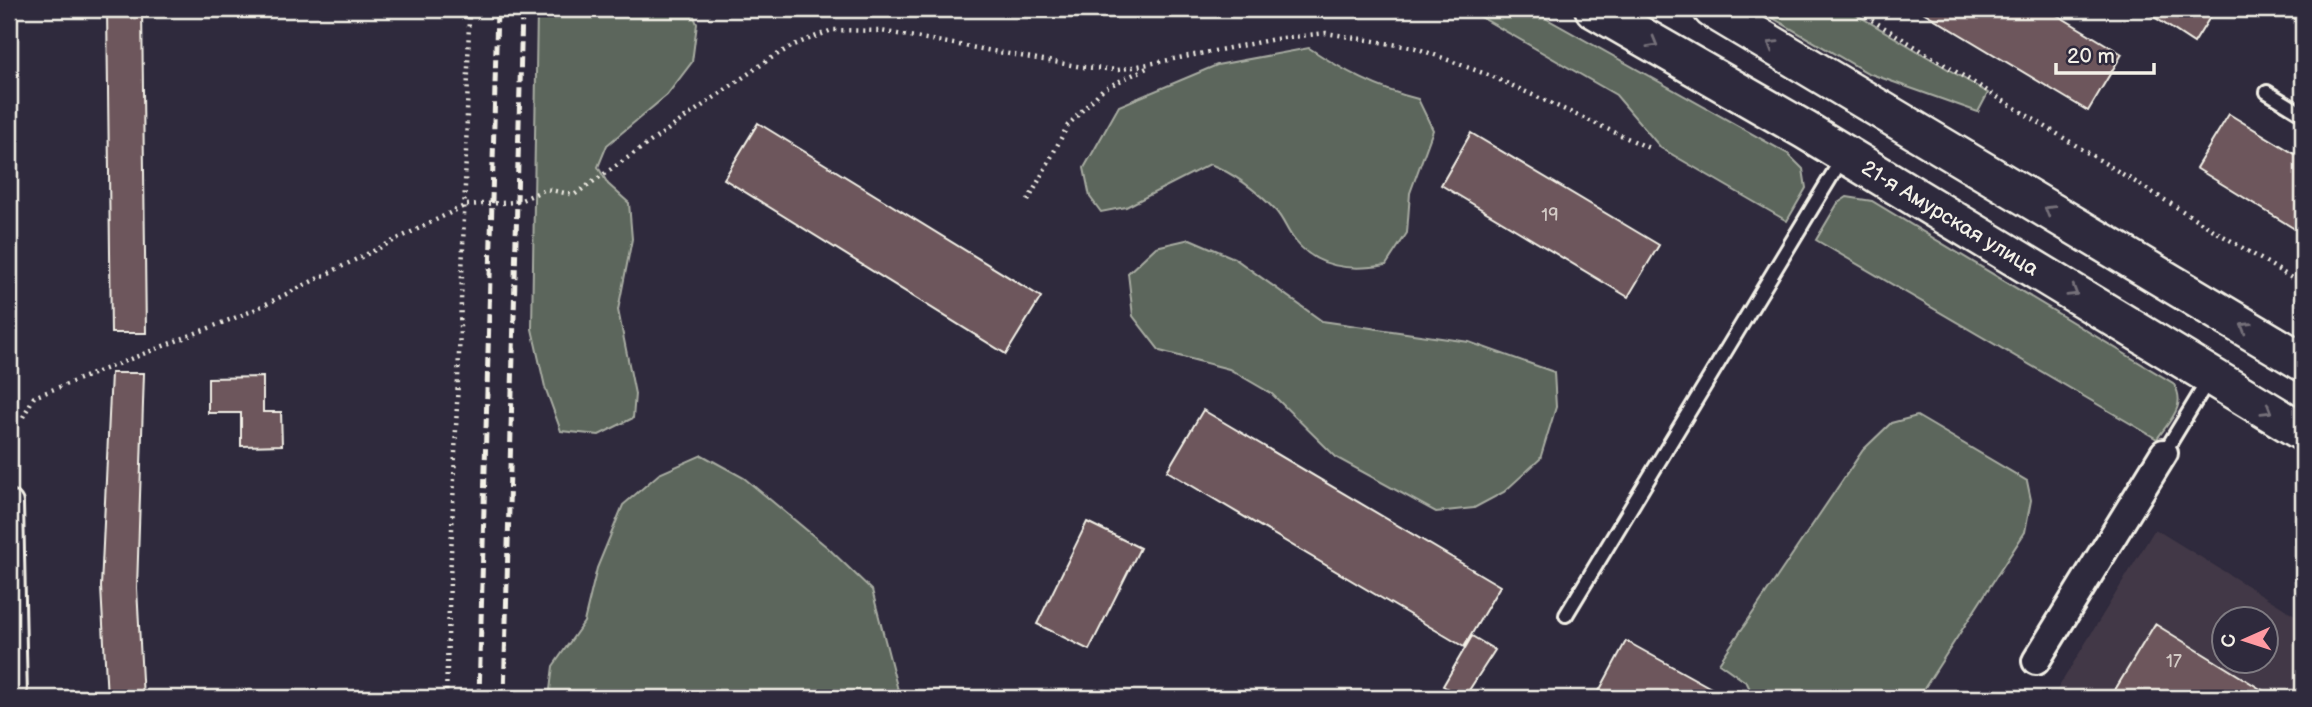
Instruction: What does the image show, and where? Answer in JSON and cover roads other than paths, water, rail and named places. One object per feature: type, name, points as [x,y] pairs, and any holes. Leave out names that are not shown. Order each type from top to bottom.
[{"type":"main road","name":"21-я Амурская улица","points":[[1594,9],[1845,154],[2303,432]]},
{"type":"main road","points":[[1712,9],[2303,362]]},
{"type":"street","points":[[2036,661],[2164,453]]},
{"type":"street","points":[[9,504],[13,698]]},
{"type":"lane","points":[[2267,92],[2303,114]]},
{"type":"lane","points":[[1566,615],[1845,154]]},
{"type":"lane","points":[[2164,453],[2211,376]]},
{"type":"railway","points":[[479,698],[497,9]]},
{"type":"railway","points":[[504,698],[522,9]]}]
